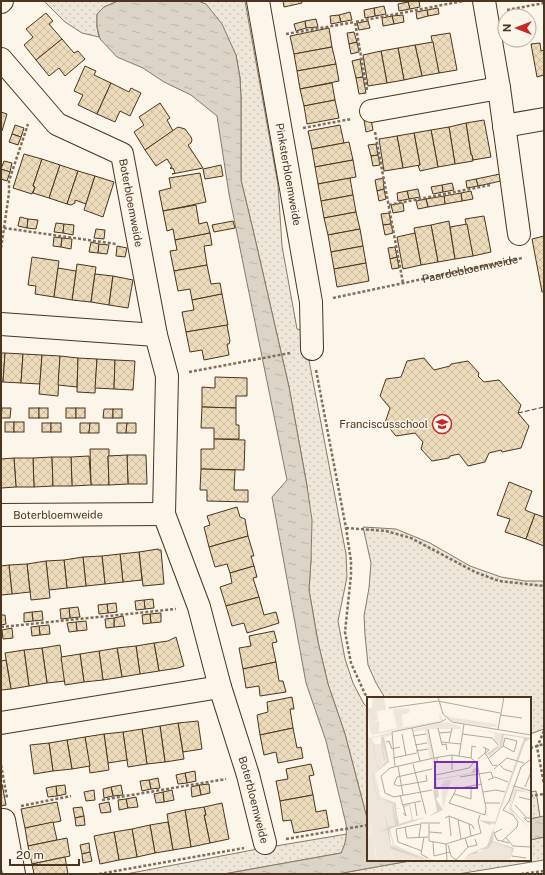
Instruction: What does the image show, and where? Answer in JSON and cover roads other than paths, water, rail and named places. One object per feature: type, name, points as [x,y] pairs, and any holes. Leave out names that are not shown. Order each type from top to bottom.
[{"type":"street","name":"Pinksterbloemweide","points":[[258,1],[311,302],[312,349]]},
{"type":"street","points":[[485,7],[499,88],[519,234]]},
{"type":"street","name":"Boterbloemweide","points":[[1,59],[57,124],[122,154],[156,336],[167,376],[164,514],[199,607],[220,687],[248,775],[265,843]]},
{"type":"street","points":[[364,115],[499,88]]},
{"type":"street","points":[[504,126],[544,119]]},
{"type":"street","points":[[1,324],[156,336]]},
{"type":"street","name":"Boterbloemweide","points":[[1,515],[164,514]]},
{"type":"street","points":[[1,723],[220,687]]},
{"type":"street","points":[[5,816],[14,874]]},
{"type":"water","points":[[118,1],[198,1],[206,4],[222,24],[236,55],[240,78],[241,98],[241,180],[289,387],[307,486],[312,520],[309,590],[318,642],[328,684],[345,734],[367,818],[367,861],[409,861],[337,874],[224,874],[341,853],[346,839],[346,824],[326,741],[306,683],[272,497],[287,480],[229,194],[217,116],[191,95],[164,82],[143,68],[117,57],[100,39],[97,27],[97,14],[104,7]]},
{"type":"water","points":[[544,816],[544,837],[531,840],[531,819]]},
{"type":"place","name":"Franciscusschool","points":[[442,424]]}]
